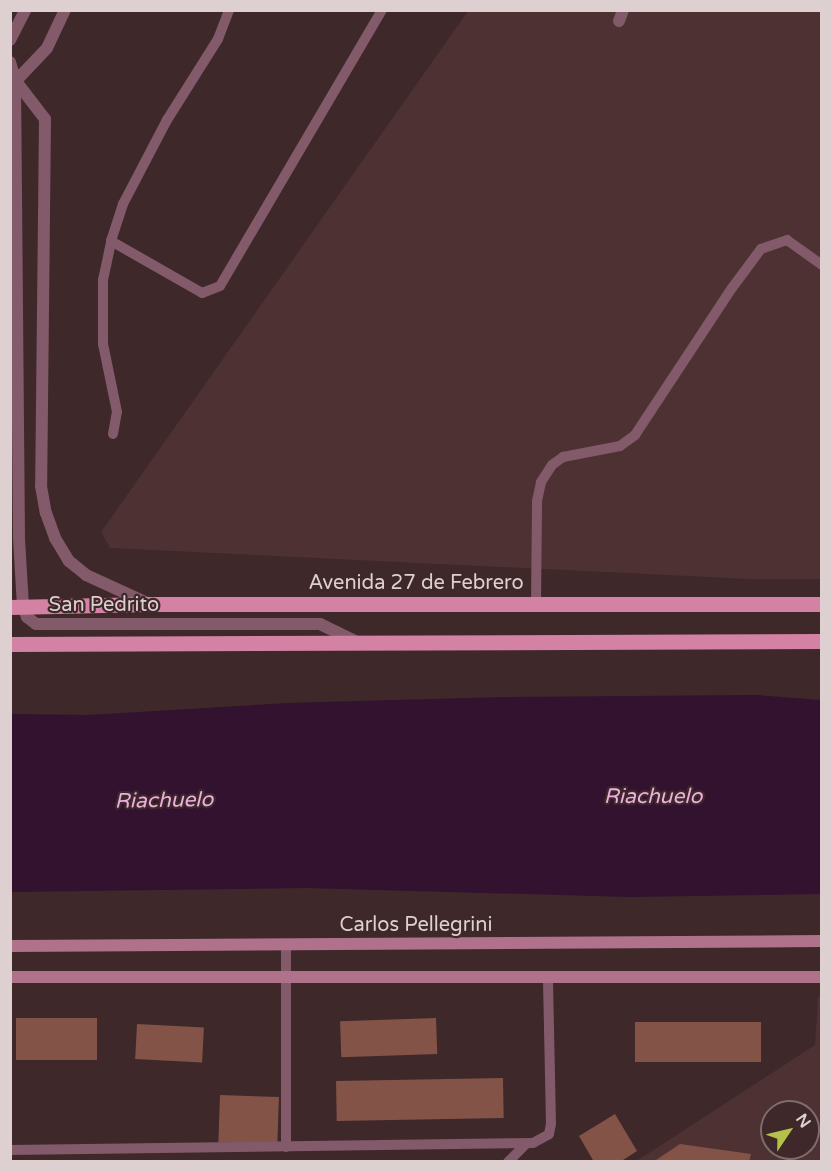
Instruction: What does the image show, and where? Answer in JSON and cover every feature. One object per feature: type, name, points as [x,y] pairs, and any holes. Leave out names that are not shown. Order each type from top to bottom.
[{"type":"main road","name":"Avenida 27 de Febrero","points":[[17,607],[150,604],[822,604]]},
{"type":"main road","points":[[10,644],[822,641]]},
{"type":"main road","name":"Carlos Pellegrini","points":[[10,946],[822,941]]},
{"type":"main road","points":[[10,977],[822,977]]},
{"type":"street","points":[[10,40],[25,10]]},
{"type":"street","points":[[12,82],[29,69],[47,48],[65,10]]},
{"type":"street","name":"San Pedrito","points":[[10,62],[18,538],[17,607],[36,624],[320,624],[357,642]]},
{"type":"street","name":"San Pedrito","points":[[12,82],[45,119],[41,486],[46,513],[55,538],[69,561],[86,575],[150,604]]},
{"type":"lane","points":[[113,434],[117,411],[104,344],[103,280],[111,241],[123,204],[167,120],[218,39],[229,10]]},
{"type":"lane","points":[[111,241],[202,293],[220,286],[382,10]]},
{"type":"lane","points":[[536,604],[537,501],[541,482],[552,465],[563,457],[620,446],[635,435],[732,288],[761,249],[787,240],[822,265]]},
{"type":"lane","points":[[286,945],[286,1148]]},
{"type":"lane","points":[[10,1150],[286,1148],[526,1143],[542,1139],[549,1134],[551,1124],[548,977]]},
{"type":"lane","points":[[508,1161],[526,1143]]},
{"type":"shaded area","points":[[468,11],[821,11],[821,579],[749,579],[110,548],[101,532]]},
{"type":"shaded area","points":[[818,997],[821,997],[821,1161],[635,1162],[815,1045]]},
{"type":"water","name":"Riachuelo","points":[[756,695],[821,700],[821,894],[629,897],[307,888],[11,892],[11,714],[88,715],[288,703],[504,697]]},
{"type":"building","points":[[16,1018],[97,1018],[97,1060],[16,1060]]},
{"type":"building","points":[[436,1018],[437,1054],[341,1057],[340,1021]]},
{"type":"building","points":[[635,1022],[761,1022],[761,1062],[635,1062]]},
{"type":"building","points":[[137,1024],[204,1028],[202,1062],[135,1059]]},
{"type":"building","points":[[503,1078],[504,1118],[337,1121],[336,1081]]},
{"type":"building","points":[[220,1095],[279,1097],[277,1144],[218,1142]]},
{"type":"building","points":[[615,1114],[637,1151],[620,1162],[594,1162],[579,1136]]},
{"type":"building","points":[[680,1144],[751,1154],[749,1162],[653,1162]]}]
